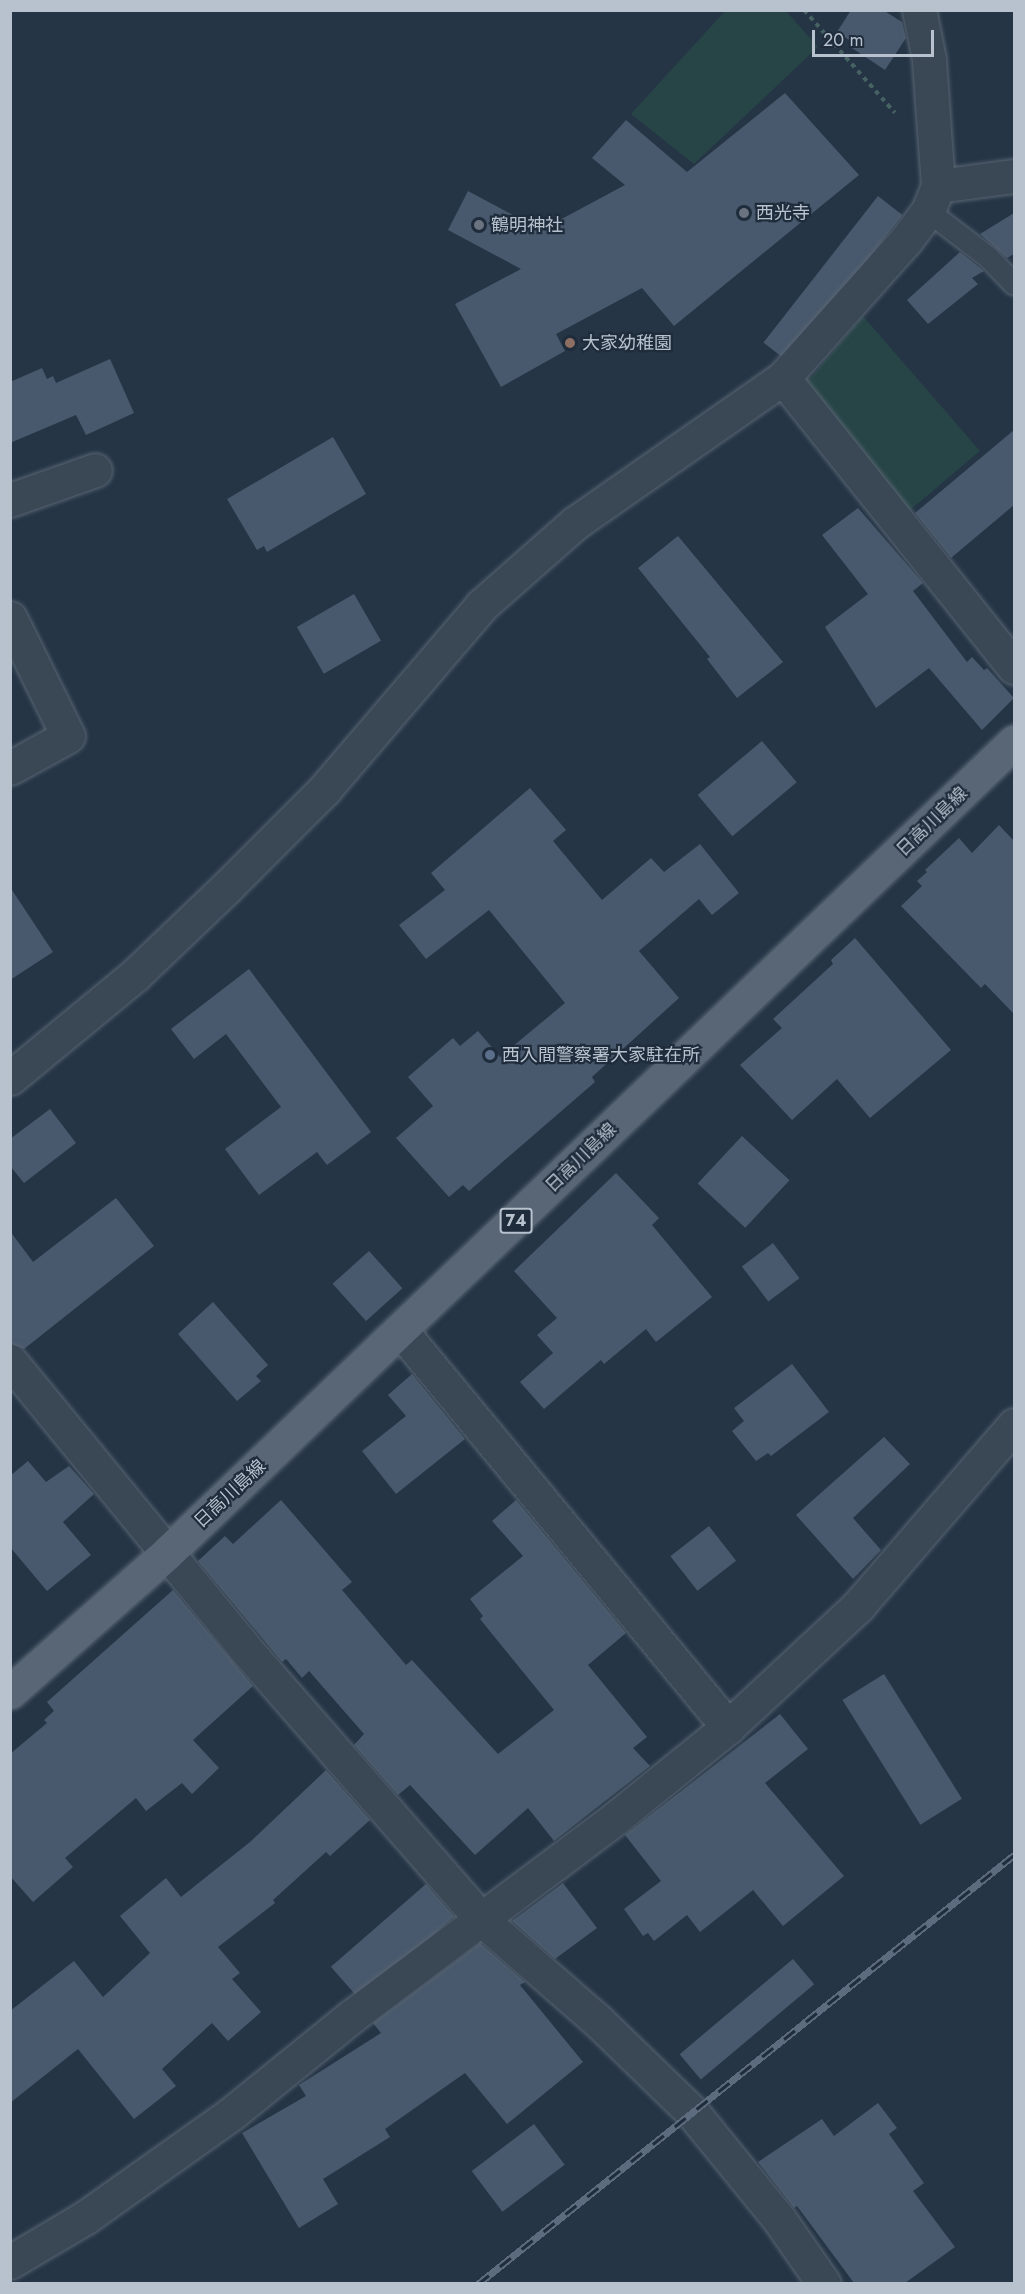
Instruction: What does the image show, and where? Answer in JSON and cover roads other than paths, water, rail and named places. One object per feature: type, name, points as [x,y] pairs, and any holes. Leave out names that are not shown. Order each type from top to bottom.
[{"type":"main road","name":"日高川島線","points":[[10,1692],[168,1553],[1014,742]]},
{"type":"street","points":[[919,10],[929,59],[933,198]]},
{"type":"street","points":[[10,1078],[135,975],[235,880],[324,790],[482,605],[575,522],[783,378],[933,198],[1014,176]]},
{"type":"street","points":[[783,378],[1014,667]]},
{"type":"street","points":[[10,500],[95,470]]},
{"type":"street","points":[[10,618],[68,736],[10,768]]},
{"type":"street","points":[[401,1331],[728,1727]]},
{"type":"street","points":[[10,1361],[243,1646],[481,1919],[598,2021],[692,2112],[779,2219],[824,2283]]},
{"type":"street","points":[[10,2262],[86,2217],[231,2114],[352,2016],[728,1727],[858,1606],[1014,1425]]},
{"type":"lane","points":[[933,198],[1014,284]]},
{"type":"railway","points":[[478,2284],[1014,1855]]},
{"type":"place","name":"西光寺","points":[[744,213]]},
{"type":"place","name":"鶴明神社","points":[[479,225]]},
{"type":"place","name":"大家幼稚園","points":[[570,343]]},
{"type":"place","name":"西入間警察署大家駐在所","points":[[490,1055]]}]
